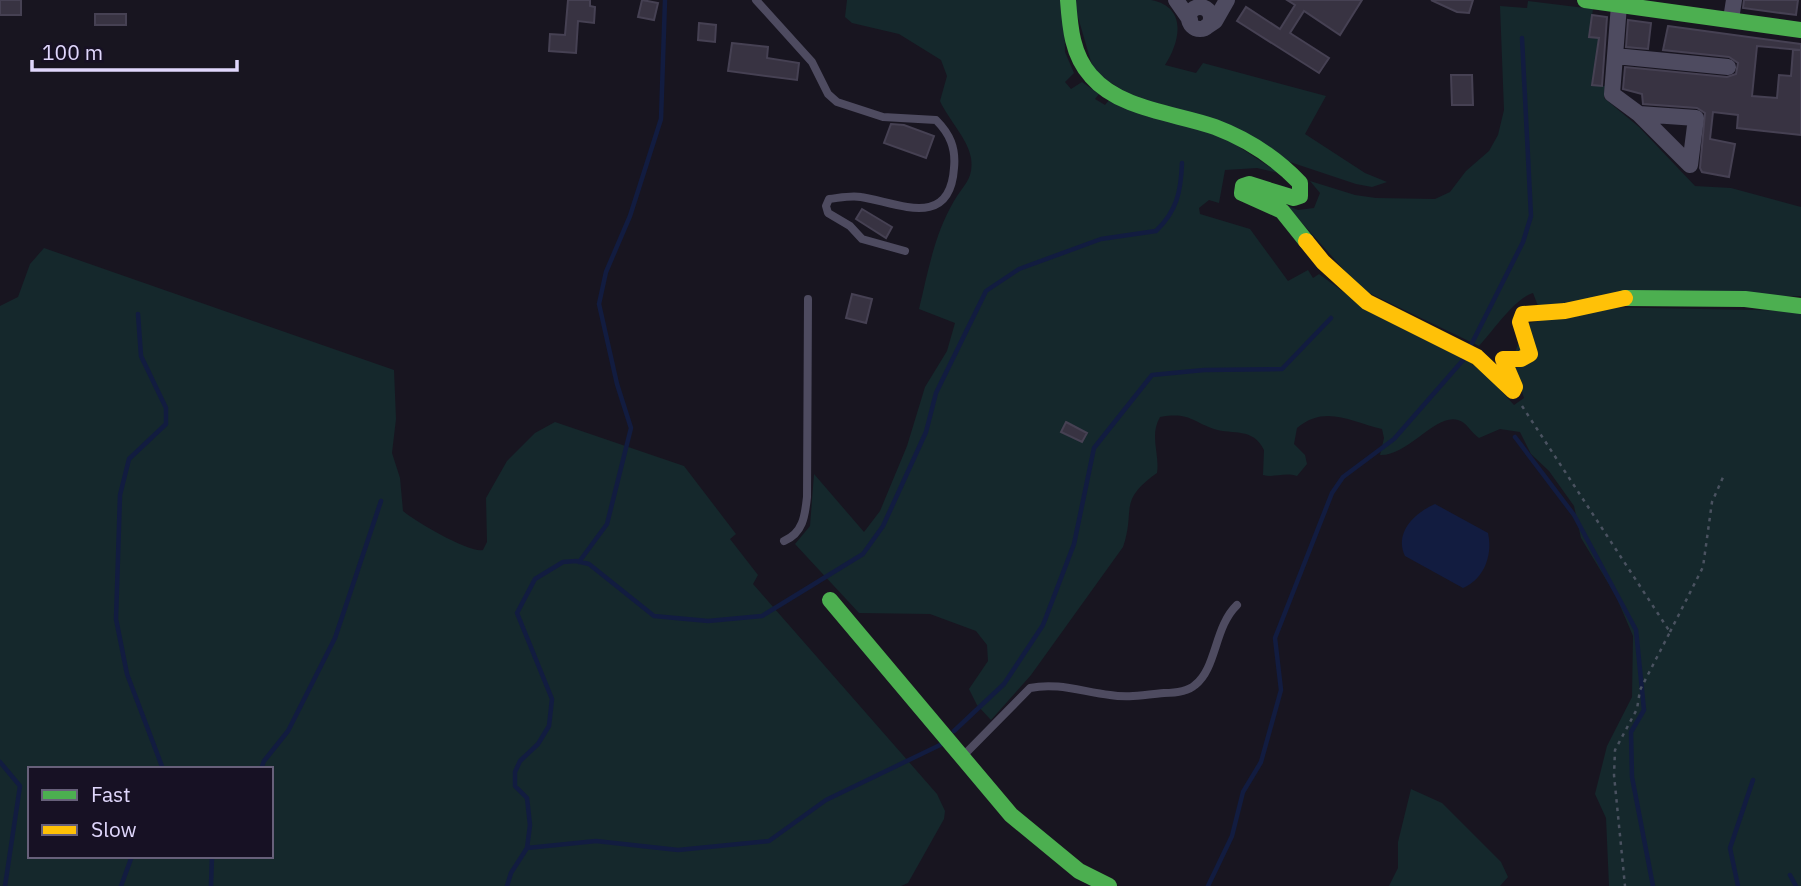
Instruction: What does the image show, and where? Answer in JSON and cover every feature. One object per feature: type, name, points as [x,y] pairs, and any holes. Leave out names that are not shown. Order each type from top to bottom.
[{"type":"street","points":[[1068,0],[1071,39],[1075,52],[1092,78],[1124,100],[1210,125],[1282,166],[1300,183],[1300,196],[1294,198],[1249,184],[1243,186],[1242,193],[1282,211],[1323,262],[1367,302],[1477,356],[1513,391],[1515,387],[1503,359],[1521,359],[1530,354],[1520,322],[1523,314],[1529,312],[1565,312],[1619,298],[1745,299],[1801,306]]},
{"type":"street","points":[[1176,0],[1203,9],[1196,28],[1206,27],[1215,21],[1227,0]]},
{"type":"street","points":[[1586,0],[1661,5],[1801,30],[1801,23]]},
{"type":"street","points":[[1731,19],[1734,0]]},
{"type":"street","points":[[1619,2],[1612,94],[1639,114]]},
{"type":"street","points":[[1615,55],[1728,67]]},
{"type":"street","points":[[830,600],[1011,815],[1040,842],[1079,871],[1109,886]]},
{"type":"lane","points":[[757,0],[812,62],[828,93],[837,102],[883,117],[936,120],[949,133],[954,171],[948,192],[938,203],[913,210],[859,196],[829,199],[826,206],[828,213],[850,226],[862,239],[905,251]]},
{"type":"lane","points":[[783,541],[796,536],[801,527],[807,496],[808,299]]},
{"type":"lane","points":[[962,757],[1030,688],[1049,686],[1112,696],[1172,693],[1190,689],[1203,676],[1227,614],[1237,605]]},
{"type":"path","points":[[1509,389],[1670,632]]},
{"type":"path","points":[[1625,886],[1614,775],[1617,741],[1634,715],[1640,690],[1703,567],[1712,502],[1724,475]]},
{"type":"green space","points":[[847,0],[1064,0],[1065,52],[1074,73],[1065,82],[1071,89],[1082,82],[1099,94],[1095,99],[1105,105],[1109,100],[1224,137],[1279,173],[1257,168],[1225,170],[1219,203],[1209,200],[1199,208],[1200,214],[1250,229],[1288,281],[1308,270],[1313,278],[1319,274],[1368,310],[1474,361],[1514,405],[1524,398],[1512,361],[1525,324],[1597,307],[1801,311],[1801,886],[1609,886],[1606,818],[1595,794],[1607,746],[1632,697],[1633,636],[1616,596],[1581,538],[1574,506],[1549,471],[1531,454],[1520,432],[1500,429],[1479,438],[1461,421],[1449,420],[1431,428],[1401,449],[1380,455],[1384,438],[1382,429],[1339,417],[1318,417],[1297,428],[1294,444],[1305,455],[1307,464],[1297,476],[1267,476],[1263,475],[1264,450],[1254,438],[1242,433],[1214,429],[1184,416],[1160,417],[1155,431],[1157,473],[1132,499],[1123,547],[1031,675],[991,720],[977,705],[969,689],[988,661],[987,645],[976,631],[930,614],[859,613],[795,544],[810,526],[814,474],[864,532],[880,511],[907,446],[925,387],[947,351],[955,323],[919,309],[941,227],[967,181],[972,165],[966,144],[940,101],[947,76],[941,60],[899,34],[852,23],[845,17]]},
{"type":"green space","points":[[1073,0],[1151,0],[1163,4],[1171,10],[1177,26],[1174,46],[1165,65],[1196,73],[1203,63],[1326,96],[1305,134],[1365,173],[1387,182],[1372,187],[1356,184],[1290,162],[1130,95],[1094,72]]},
{"type":"green space","points":[[1528,1],[1593,9],[1589,37],[1599,38],[1593,85],[1605,86],[1604,98],[1639,127],[1695,186],[1731,188],[1801,207],[1801,296],[1538,306],[1533,293],[1511,308],[1479,346],[1361,289],[1286,205],[1298,210],[1314,208],[1320,193],[1310,181],[1355,195],[1376,198],[1435,199],[1450,192],[1466,171],[1489,151],[1498,135],[1504,110],[1500,6],[1527,8]]},
{"type":"green space","points":[[44,248],[394,370],[396,419],[392,453],[400,478],[403,511],[430,529],[476,550],[483,550],[487,542],[486,498],[507,461],[535,433],[555,422],[684,466],[736,534],[730,539],[758,575],[753,584],[937,794],[945,811],[944,819],[908,883],[901,886],[0,886],[0,306],[18,297],[30,264]]},
{"type":"green space","points":[[1411,789],[1442,803],[1501,862],[1508,877],[1500,886],[1389,886],[1398,868],[1398,842]]},
{"type":"water","points":[[1435,504],[1488,533],[1489,550],[1485,565],[1476,579],[1463,588],[1405,556],[1402,548],[1404,532],[1413,518]]},
{"type":"building","points":[[0,0],[21,0],[21,15],[0,15]]},
{"type":"building","points":[[568,0],[590,0],[590,6],[595,7],[594,23],[578,21],[576,53],[549,51],[550,34],[565,35]]},
{"type":"building","points":[[642,0],[658,3],[654,20],[638,17]]},
{"type":"building","points":[[1287,0],[1362,0],[1340,35],[1304,11],[1290,33],[1329,58],[1319,73],[1237,21],[1246,7],[1280,29],[1295,5]]},
{"type":"building","points":[[1431,0],[1473,0],[1469,13],[1457,12]]},
{"type":"building","points":[[1744,0],[1798,0],[1796,15],[1743,8]]},
{"type":"building","points":[[95,14],[126,14],[126,25],[95,25]]},
{"type":"building","points":[[1592,15],[1607,17],[1602,86],[1592,85],[1599,38],[1589,37]]},
{"type":"building","points":[[1628,20],[1651,23],[1648,49],[1626,47]]},
{"type":"building","points":[[699,23],[716,25],[715,42],[698,40]]},
{"type":"building","points":[[1668,26],[1801,44],[1801,50],[1801,135],[1737,128],[1738,115],[1713,112],[1710,139],[1735,144],[1729,177],[1702,172],[1700,168],[1705,113],[1697,108],[1643,104],[1642,94],[1623,89],[1625,67],[1727,77],[1736,74],[1738,63],[1729,57],[1663,50]],"holes":[[[1757,46],[1801,50],[1793,50],[1791,76],[1779,75],[1777,98],[1752,96]]]},
{"type":"building","points":[[732,43],[768,47],[767,58],[799,63],[797,80],[728,71]]},
{"type":"building","points":[[1451,75],[1472,75],[1473,105],[1452,105]]},
{"type":"building","points":[[891,124],[904,125],[934,136],[926,158],[884,143]]},
{"type":"building","points":[[862,209],[892,227],[886,238],[856,219]]},
{"type":"building","points":[[852,294],[872,299],[866,323],[846,318]]},
{"type":"building","points":[[1066,422],[1087,433],[1082,442],[1061,432]]},
{"type":"waterway","points":[[579,562],[607,524],[631,428],[617,384],[599,304],[606,272],[630,216],[661,119],[665,0]]},
{"type":"waterway","points":[[1471,345],[1523,242],[1531,216],[1522,38]]},
{"type":"waterway","points":[[507,886],[511,873],[527,848],[530,825],[527,798],[515,786],[515,772],[520,761],[538,744],[549,726],[552,699],[517,613],[535,579],[563,562],[589,564],[654,616],[708,621],[762,616],[863,554],[883,526],[926,432],[936,393],[986,291],[1019,269],[1101,239],[1156,231],[1173,208],[1182,163]]},
{"type":"waterway","points":[[138,314],[141,356],[166,408],[166,424],[129,459],[120,495],[116,619],[127,674],[162,767]]},
{"type":"waterway","points":[[954,731],[1004,684],[1043,625],[1074,544],[1094,448],[1152,375],[1204,370],[1282,369],[1331,318]]},
{"type":"waterway","points":[[1208,886],[1232,836],[1243,792],[1261,762],[1281,690],[1275,638],[1332,493],[1343,477],[1394,439],[1464,359]]},
{"type":"waterway","points":[[1515,437],[1574,515],[1636,630],[1644,710],[1631,732],[1632,777],[1653,886]]},
{"type":"waterway","points":[[262,767],[288,731],[335,638],[381,501]]},
{"type":"waterway","points":[[527,848],[596,841],[678,850],[769,841],[826,800],[940,745]]},
{"type":"waterway","points":[[0,762],[20,786],[5,886]]},
{"type":"waterway","points":[[1738,886],[1730,848],[1753,780]]},
{"type":"waterway","points":[[121,886],[131,858]]},
{"type":"waterway","points":[[211,886],[212,858]]},
{"type":"waterway","points":[[1790,875],[1796,886]]},
{"type":"traffic: fast","points":[[1068,0],[1076,50],[1091,76],[1117,96],[1149,109],[1215,127],[1250,143],[1271,157],[1300,183],[1300,196],[1294,198],[1249,184],[1243,186],[1242,193],[1282,211],[1306,241]]},
{"type":"traffic: fast","points":[[1585,0],[1801,30]]},
{"type":"traffic: fast","points":[[1625,298],[1745,299],[1801,306]]},
{"type":"traffic: fast","points":[[830,600],[1011,815],[1079,871],[1109,886]]},
{"type":"traffic: slow","points":[[1306,241],[1323,262],[1367,302],[1477,357],[1513,391],[1515,387],[1503,359],[1521,359],[1530,354],[1520,322],[1523,314],[1565,311],[1625,298]]}]
